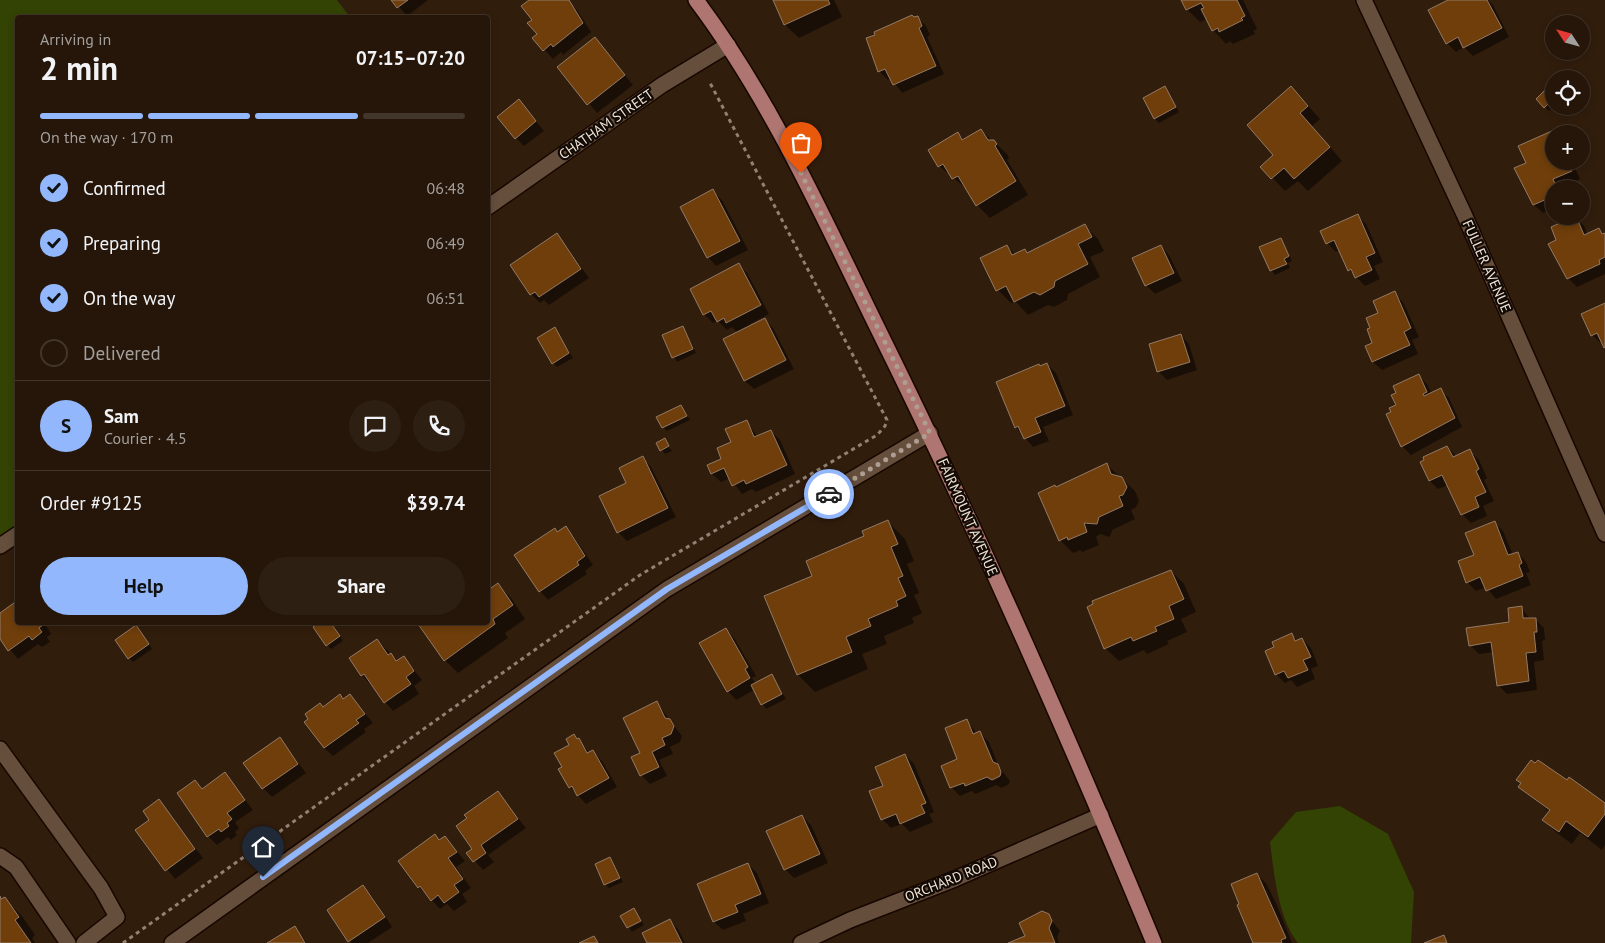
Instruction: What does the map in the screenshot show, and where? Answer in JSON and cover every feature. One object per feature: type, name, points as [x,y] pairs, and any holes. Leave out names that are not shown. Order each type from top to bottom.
[{"type":"main road","name":"FAIRMOUNT AVENUE","points":[[696,0],[728,45],[770,113],[930,433],[1101,815],[1154,943]]},
{"type":"street","name":"FULLER AVENUE","points":[[1364,0],[1464,214],[1605,534]]},
{"type":"street","name":"CHATHAM STREET","points":[[490,206],[662,85],[728,45]]},
{"type":"street","points":[[172,943],[667,589],[930,433]]},
{"type":"street","points":[[0,546],[15,536]]},
{"type":"street","points":[[0,749],[101,888],[117,917],[84,943]]},
{"type":"street","name":"ORCHARD ROAD","points":[[801,943],[850,920],[955,879],[1101,815]]},
{"type":"street","points":[[0,856],[16,867],[68,943]]},
{"type":"path","points":[[123,943],[640,575],[877,435],[885,426],[887,420],[709,81],[702,84]]},
{"type":"green space","points":[[0,0],[337,0],[348,15],[15,15],[15,532],[0,541]]},
{"type":"green space","points":[[1340,806],[1388,834],[1414,892],[1411,943],[1298,943],[1291,933],[1278,895],[1270,842],[1296,812]]},
{"type":"building","points":[[391,0],[408,0],[397,8]]},
{"type":"building","points":[[529,0],[569,0],[583,23],[553,47],[551,44],[543,51],[532,38],[537,34],[527,23],[532,20],[521,6]]},
{"type":"building","points":[[773,0],[828,0],[830,4],[784,25]]},
{"type":"building","points":[[1181,0],[1237,0],[1245,16],[1241,18],[1243,20],[1219,32],[1218,28],[1212,31],[1201,9],[1204,8],[1201,3],[1186,10]]},
{"type":"building","points":[[1448,0],[1487,0],[1502,28],[1463,48],[1458,37],[1446,44],[1428,10]]},
{"type":"building","points":[[912,15],[914,17],[918,16],[922,26],[919,28],[936,66],[893,85],[885,69],[878,72],[866,38],[875,35],[874,32]]},
{"type":"building","points":[[595,37],[625,75],[587,105],[557,67]]},
{"type":"building","points":[[1165,86],[1176,107],[1154,119],[1143,98]]},
{"type":"building","points":[[1291,86],[1308,106],[1300,113],[1330,147],[1294,179],[1284,168],[1271,179],[1260,167],[1273,155],[1247,125]]},
{"type":"building","points":[[1545,90],[1544,108],[1536,99]]},
{"type":"building","points":[[519,99],[536,121],[515,139],[497,117]]},
{"type":"building","points":[[981,129],[988,140],[994,140],[997,144],[995,146],[1016,181],[976,206],[958,176],[952,179],[943,164],[938,167],[928,150],[958,132],[962,140]]},
{"type":"building","points":[[1545,134],[1545,170],[1572,171],[1553,180],[1545,180],[1545,200],[1533,205],[1514,168],[1526,163],[1518,146]]},
{"type":"building","points":[[713,189],[740,241],[707,258],[680,207]]},
{"type":"building","points":[[1358,214],[1375,253],[1366,257],[1372,270],[1355,278],[1351,269],[1348,271],[1334,240],[1326,244],[1320,231]]},
{"type":"building","points":[[1085,224],[1092,237],[1078,244],[1088,264],[1055,281],[1054,287],[1040,295],[1034,292],[1014,302],[1006,286],[996,291],[980,258],[1007,245],[1012,255],[1025,249],[1027,253]]},
{"type":"building","points":[[1556,225],[1580,225],[1584,235],[1599,228],[1602,234],[1605,233],[1605,257],[1599,260],[1600,264],[1567,279],[1548,244],[1556,240],[1551,227]]},
{"type":"building","points":[[557,233],[581,269],[539,297],[535,292],[530,295],[510,265]]},
{"type":"building","points":[[1281,238],[1289,256],[1284,259],[1287,264],[1270,271],[1259,247]]},
{"type":"building","points":[[1161,245],[1174,273],[1145,286],[1132,258]]},
{"type":"building","points":[[739,263],[761,305],[726,323],[724,318],[717,322],[711,311],[703,315],[690,289]]},
{"type":"building","points":[[1395,291],[1411,328],[1404,332],[1410,345],[1372,362],[1365,346],[1372,343],[1367,329],[1370,328],[1366,318],[1378,313],[1373,301]]},
{"type":"building","points":[[1605,303],[1604,348],[1597,333],[1591,336],[1581,314]]},
{"type":"building","points":[[765,318],[786,360],[744,381],[723,339]]},
{"type":"building","points":[[683,326],[693,349],[672,358],[662,335]]},
{"type":"building","points":[[555,327],[569,353],[552,364],[537,338]]},
{"type":"building","points":[[1181,334],[1190,362],[1157,372],[1149,344]]},
{"type":"building","points":[[1047,363],[1065,406],[1035,418],[1041,432],[1024,439],[1018,426],[1015,428],[996,382],[1039,364],[1040,366]]},
{"type":"building","points":[[1419,374],[1427,392],[1423,394],[1424,396],[1441,388],[1455,418],[1401,447],[1386,414],[1391,412],[1389,408],[1396,405],[1391,395],[1396,393],[1393,386]]},
{"type":"building","points":[[681,405],[687,416],[662,428],[656,417]]},
{"type":"building","points":[[747,420],[754,437],[771,430],[787,465],[746,484],[744,480],[732,486],[724,468],[711,474],[707,465],[721,459],[717,448],[731,442],[725,429]]},
{"type":"building","points":[[665,438],[669,446],[660,451],[656,443]]},
{"type":"building","points":[[1447,446],[1453,457],[1470,449],[1479,469],[1476,471],[1486,492],[1475,497],[1479,507],[1461,515],[1442,475],[1429,481],[1420,462],[1424,460],[1423,457]]},
{"type":"building","points":[[643,456],[668,508],[617,533],[599,496],[626,483],[619,468]]},
{"type":"building","points":[[1107,463],[1111,474],[1122,477],[1127,487],[1123,495],[1119,496],[1123,506],[1099,517],[1097,524],[1084,523],[1087,532],[1068,540],[1067,537],[1059,541],[1038,493],[1055,485],[1056,487]]},
{"type":"building","points":[[888,520],[898,544],[891,547],[903,576],[898,578],[906,596],[896,601],[898,606],[868,619],[871,626],[846,637],[852,652],[797,675],[764,596],[812,576],[806,561],[864,536],[862,531]]},
{"type":"building","points":[[1495,521],[1508,555],[1518,552],[1522,563],[1519,565],[1523,576],[1486,591],[1480,577],[1466,583],[1458,561],[1474,555],[1465,533]]},
{"type":"building","points":[[566,526],[585,556],[577,562],[579,565],[539,592],[514,555],[555,528],[557,532]]},
{"type":"building","points":[[1171,570],[1184,599],[1169,606],[1174,619],[1155,627],[1157,631],[1133,641],[1131,637],[1104,649],[1087,607],[1093,604],[1092,601]]},
{"type":"building","points":[[498,583],[513,605],[493,619],[495,624],[444,661],[419,625],[490,625],[490,589]]},
{"type":"building","points":[[15,602],[15,625],[43,625],[39,628],[42,632],[32,640],[29,636],[8,651],[0,639],[0,613]]},
{"type":"building","points":[[1522,606],[1523,618],[1536,618],[1537,632],[1534,632],[1536,652],[1526,653],[1529,681],[1497,686],[1491,642],[1469,646],[1466,628],[1509,622],[1508,608]]},
{"type":"building","points":[[136,625],[149,644],[128,659],[115,640]]},
{"type":"building","points":[[316,625],[332,625],[340,636],[326,646],[313,627]]},
{"type":"building","points":[[726,628],[748,667],[745,669],[750,678],[727,692],[699,643]]},
{"type":"building","points":[[1292,633],[1295,641],[1302,638],[1311,657],[1303,660],[1308,670],[1288,678],[1284,671],[1275,675],[1265,651],[1274,647],[1272,642]]},
{"type":"building","points":[[377,639],[388,655],[391,653],[396,661],[404,656],[414,671],[406,677],[411,684],[384,703],[364,674],[361,676],[349,658]]},
{"type":"building","points":[[772,674],[782,694],[761,705],[751,685]]},
{"type":"building","points":[[340,694],[343,699],[350,694],[365,714],[356,720],[359,723],[324,748],[304,722],[308,719],[305,714],[320,703],[323,707]]},
{"type":"building","points":[[657,701],[665,718],[670,719],[674,726],[671,734],[662,738],[665,745],[652,752],[659,767],[640,776],[631,757],[640,753],[623,718]]},
{"type":"building","points":[[967,719],[973,734],[980,731],[993,762],[998,764],[1001,772],[1000,776],[992,780],[987,777],[965,786],[964,783],[950,788],[941,766],[957,759],[945,728]]},
{"type":"building","points":[[574,734],[577,739],[579,738],[587,753],[593,750],[609,778],[577,796],[572,786],[569,788],[558,769],[562,767],[554,753],[569,745],[566,739]]},
{"type":"building","points":[[280,737],[298,764],[262,789],[243,763]]},
{"type":"building","points":[[905,754],[926,803],[921,805],[925,813],[900,824],[896,814],[881,820],[869,791],[883,786],[875,767]]},
{"type":"building","points":[[1531,760],[1535,763],[1538,760],[1567,780],[1569,777],[1605,803],[1605,814],[1588,837],[1566,821],[1559,832],[1542,820],[1550,810],[1518,787],[1521,783],[1516,780]]},
{"type":"building","points":[[225,772],[245,800],[227,813],[232,819],[227,823],[229,826],[221,832],[219,829],[207,837],[177,793],[195,780],[202,789]]},
{"type":"building","points":[[498,791],[518,819],[481,845],[486,853],[473,862],[466,853],[472,849],[456,826],[467,818],[464,815]]},
{"type":"building","points":[[159,799],[195,849],[165,871],[135,830],[149,820],[143,811]]},
{"type":"building","points":[[802,815],[820,854],[784,870],[766,831]]},
{"type":"building","points":[[435,834],[439,840],[445,836],[457,852],[448,858],[463,879],[454,885],[459,892],[444,903],[438,895],[431,901],[420,886],[418,888],[398,861]]},
{"type":"building","points":[[610,857],[620,878],[604,885],[595,864]]},
{"type":"building","points":[[748,863],[761,894],[735,905],[738,912],[713,922],[697,884]]},
{"type":"building","points":[[1257,873],[1286,938],[1281,940],[1282,943],[1253,943],[1237,905],[1239,904],[1231,884]]},
{"type":"building","points":[[363,885],[385,917],[348,942],[327,910]]},
{"type":"building","points":[[0,896],[1,899],[5,897],[19,917],[15,920],[31,943],[0,943]]},
{"type":"building","points":[[634,908],[641,921],[627,928],[620,916]]},
{"type":"building","points":[[1042,911],[1049,914],[1052,921],[1049,928],[1055,943],[1008,943],[1025,936],[1019,923]]},
{"type":"building","points":[[670,919],[682,943],[647,943],[642,933]]},
{"type":"building","points":[[295,926],[305,943],[267,943]]},
{"type":"building","points":[[1444,935],[1447,943],[1424,943]]},
{"type":"building","points":[[594,936],[598,943],[579,943]]},
{"type":"way so far","points":[[801,173],[930,433],[829,494]]},
{"type":"route","points":[[263,877],[401,777],[559,668],[667,589],[829,494]]}]
